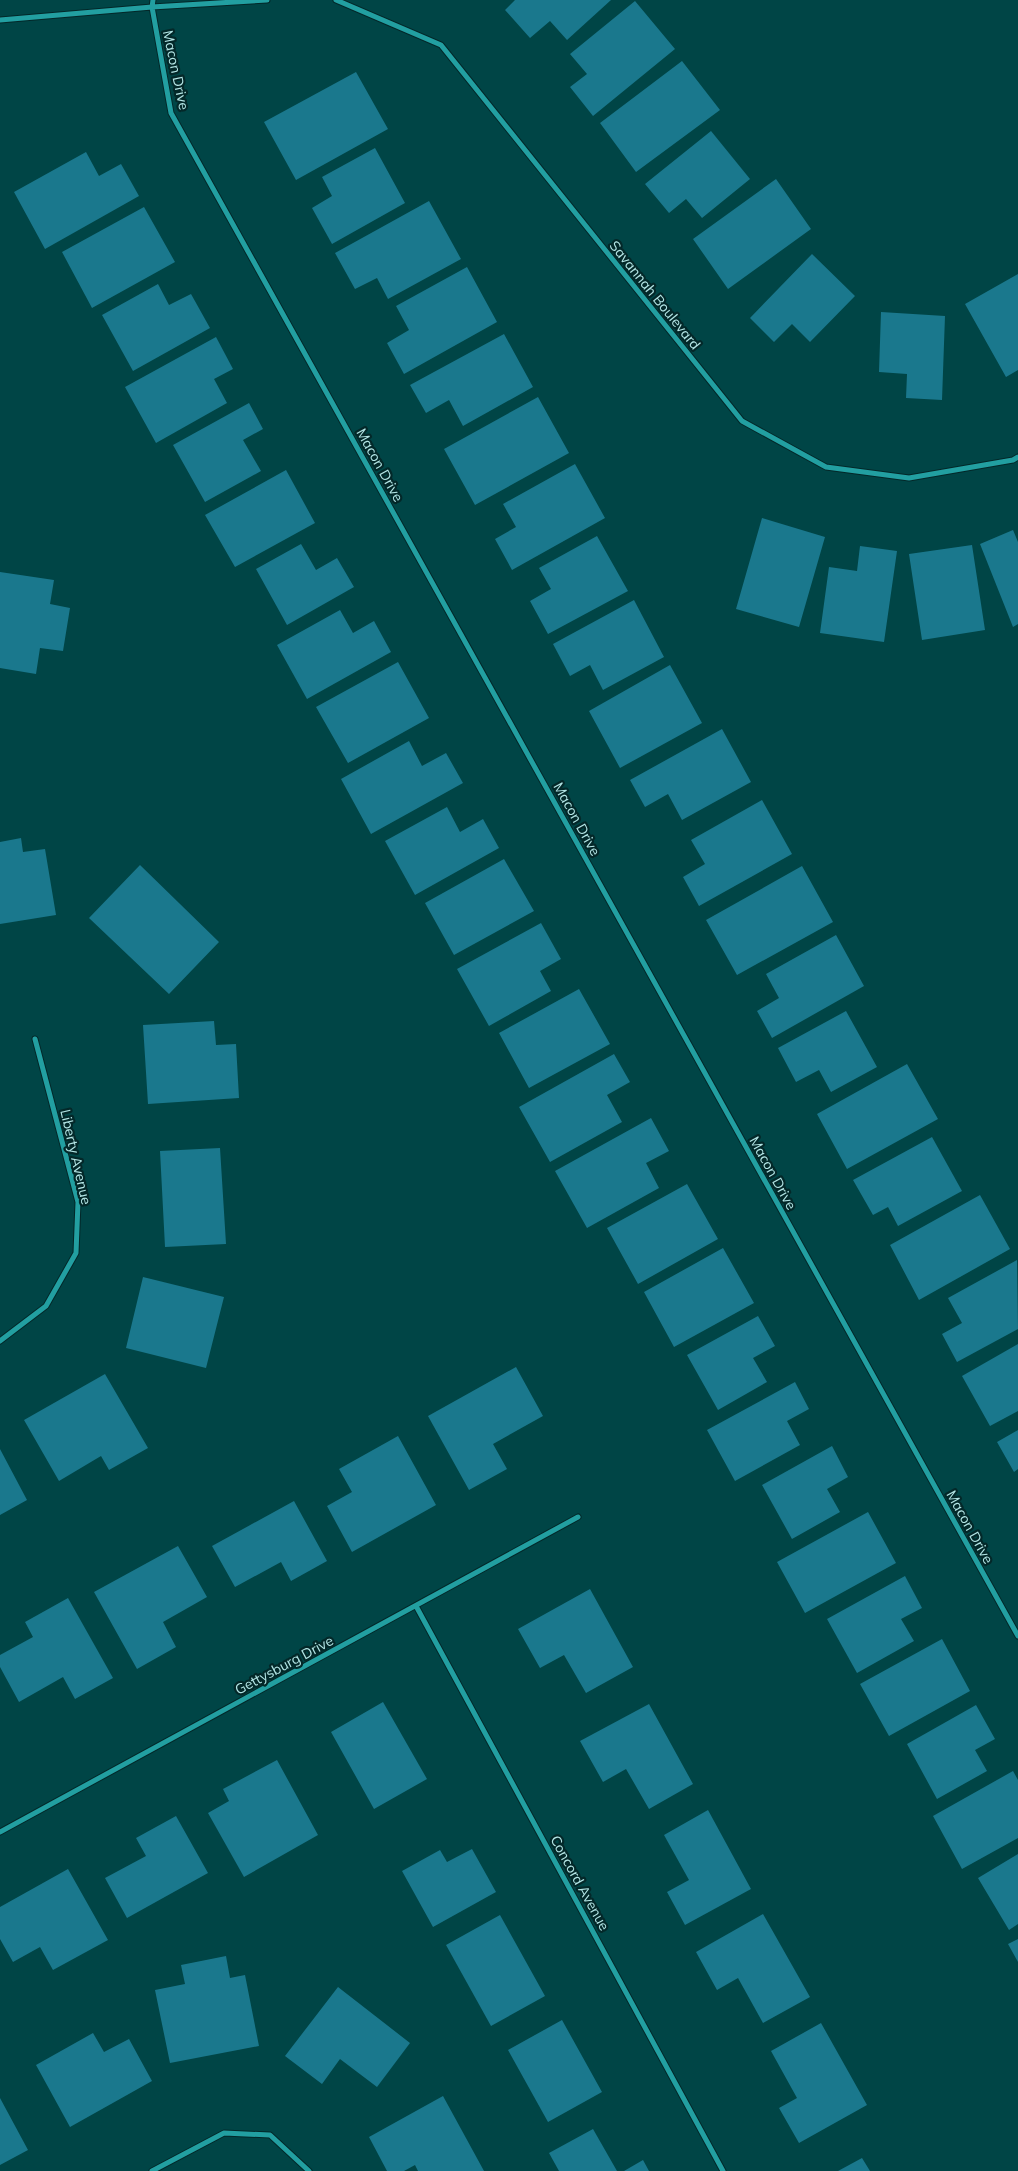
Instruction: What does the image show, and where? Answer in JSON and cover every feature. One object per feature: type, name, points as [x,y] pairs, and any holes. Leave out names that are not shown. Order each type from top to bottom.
[{"type":"street","name":"Macon Drive","points":[[153,0],[152,7],[171,113],[1018,1636]]},
{"type":"street","points":[[0,20],[152,7],[266,0]]},
{"type":"street","name":"Savannah Boulevard","points":[[336,0],[440,45],[742,421],[826,467],[909,478],[1013,460],[1018,457]]},
{"type":"street","name":"Liberty Avenue","points":[[0,1341],[46,1306],[76,1253],[78,1202],[35,1039]]},
{"type":"street","name":"Gettysburg Drive","points":[[0,1832],[578,1517]]},
{"type":"street","name":"Concord Avenue","points":[[416,1606],[724,2171]]},
{"type":"street","points":[[152,2171],[224,2133],[270,2135],[309,2171]]},
{"type":"building","points":[[515,0],[611,0],[567,40],[550,21],[530,38],[505,10]]},
{"type":"building","points":[[635,1],[675,49],[593,116],[570,87],[587,74],[570,54]]},
{"type":"building","points":[[682,61],[720,110],[636,172],[600,123]]},
{"type":"building","points":[[356,72],[388,129],[296,180],[264,122]]},
{"type":"building","points":[[711,131],[750,179],[702,218],[686,199],[669,213],[645,184]]},
{"type":"building","points":[[375,148],[405,203],[332,244],[312,208],[332,196],[322,177]]},
{"type":"building","points":[[86,152],[99,176],[121,164],[139,196],[45,249],[14,192]]},
{"type":"building","points":[[776,179],[811,229],[728,289],[693,239]]},
{"type":"building","points":[[429,201],[461,259],[388,299],[377,278],[355,289],[335,253]]},
{"type":"building","points":[[144,207],[175,262],[92,308],[62,252]]},
{"type":"building","points":[[812,254],[855,296],[810,342],[792,324],[774,342],[750,318]]},
{"type":"building","points":[[467,267],[497,322],[404,374],[387,343],[409,330],[396,306]]},
{"type":"building","points":[[1018,274],[1018,370],[1006,377],[965,304]]},
{"type":"building","points":[[158,284],[169,305],[191,294],[210,328],[133,371],[102,315]]},
{"type":"building","points":[[881,312],[945,316],[942,400],[906,398],[907,374],[879,372]]},
{"type":"building","points":[[504,334],[533,387],[463,426],[449,400],[426,413],[410,385]]},
{"type":"building","points":[[216,337],[233,369],[214,379],[227,403],[156,443],[125,387]]},
{"type":"building","points":[[538,397],[569,453],[475,505],[444,449]]},
{"type":"building","points":[[249,403],[263,429],[243,440],[261,471],[205,502],[173,445]]},
{"type":"building","points":[[575,464],[605,518],[512,570],[495,539],[516,527],[503,504]]},
{"type":"building","points":[[286,470],[315,523],[235,567],[205,515]]},
{"type":"building","points":[[762,518],[825,537],[799,627],[736,609]]},
{"type":"building","points":[[1013,530],[1018,542],[1018,624],[1013,627],[980,544]]},
{"type":"building","points":[[597,536],[628,591],[548,634],[530,601],[551,589],[539,568]]},
{"type":"building","points":[[301,544],[316,570],[337,558],[354,587],[287,625],[256,569]]},
{"type":"building","points":[[972,545],[985,630],[922,640],[909,554]]},
{"type":"building","points":[[860,546],[897,551],[884,642],[820,633],[829,567],[857,571]]},
{"type":"building","points":[[0,572],[54,580],[50,604],[70,608],[63,651],[40,648],[36,674],[0,668]]},
{"type":"building","points":[[634,600],[664,657],[603,690],[590,665],[570,676],[553,644]]},
{"type":"building","points":[[340,610],[353,633],[374,621],[391,652],[307,699],[277,645]]},
{"type":"building","points":[[398,662],[429,718],[348,763],[316,707]]},
{"type":"building","points":[[670,665],[702,723],[620,768],[589,711]]},
{"type":"building","points":[[722,729],[751,782],[682,820],[668,794],[645,807],[630,780]]},
{"type":"building","points":[[409,741],[422,766],[446,753],[463,783],[371,834],[341,779]]},
{"type":"building","points":[[762,800],[792,854],[699,906],[683,877],[705,864],[691,840]]},
{"type":"building","points":[[447,807],[460,832],[483,819],[499,848],[415,895],[385,841]]},
{"type":"building","points":[[21,838],[23,852],[45,849],[56,915],[0,924],[0,842]]},
{"type":"building","points":[[504,859],[534,911],[454,955],[425,903]]},
{"type":"building","points":[[140,865],[219,942],[169,994],[89,918]]},
{"type":"building","points":[[802,866],[833,922],[737,975],[706,920]]},
{"type":"building","points":[[541,923],[561,959],[540,971],[551,991],[489,1026],[457,969]]},
{"type":"building","points":[[836,935],[864,986],[772,1038],[757,1011],[779,998],[766,974]]},
{"type":"building","points":[[579,989],[610,1044],[529,1088],[499,1033]]},
{"type":"building","points":[[846,1011],[877,1067],[831,1092],[819,1070],[796,1082],[778,1048]]},
{"type":"building","points":[[214,1021],[216,1045],[236,1044],[239,1098],[148,1104],[143,1025]]},
{"type":"building","points":[[614,1054],[630,1082],[607,1095],[622,1122],[550,1162],[519,1107]]},
{"type":"building","points":[[907,1064],[938,1119],[847,1169],[817,1114]]},
{"type":"building","points":[[651,1118],[669,1151],[646,1163],[659,1188],[587,1228],[555,1171]]},
{"type":"building","points":[[932,1137],[962,1191],[898,1226],[888,1207],[873,1215],[853,1180]]},
{"type":"building","points":[[220,1148],[226,1244],[165,1247],[160,1151]]},
{"type":"building","points":[[687,1184],[718,1239],[638,1284],[607,1228]]},
{"type":"building","points":[[980,1195],[1010,1249],[919,1300],[890,1245]]},
{"type":"building","points":[[723,1248],[754,1303],[674,1347],[644,1292]]},
{"type":"building","points":[[1017,1260],[1018,1329],[957,1362],[942,1334],[962,1323],[948,1298]]},
{"type":"building","points":[[143,1277],[224,1297],[206,1368],[126,1348]]},
{"type":"building","points":[[758,1316],[775,1346],[753,1358],[767,1382],[718,1410],[687,1355]]},
{"type":"building","points":[[1018,1344],[1018,1411],[990,1426],[962,1376]]},
{"type":"building","points":[[516,1367],[543,1416],[493,1444],[507,1469],[469,1490],[428,1416]]},
{"type":"building","points":[[105,1374],[148,1448],[109,1470],[101,1456],[59,1481],[24,1420]]},
{"type":"building","points":[[795,1382],[809,1409],[787,1421],[800,1445],[735,1481],[707,1430]]},
{"type":"building","points":[[1018,1430],[1018,1469],[1014,1472],[997,1442]]},
{"type":"building","points":[[398,1436],[436,1505],[352,1552],[327,1506],[352,1492],[339,1469]]},
{"type":"building","points":[[832,1446],[848,1477],[827,1489],[840,1512],[792,1539],[762,1485]]},
{"type":"building","points":[[0,1449],[27,1500],[0,1515]]},
{"type":"building","points":[[294,1501],[327,1561],[291,1581],[281,1562],[235,1587],[212,1546]]},
{"type":"building","points":[[868,1512],[896,1563],[805,1613],[777,1562]]},
{"type":"building","points":[[178,1546],[207,1597],[163,1622],[176,1647],[137,1669],[94,1592]]},
{"type":"building","points":[[905,1576],[922,1608],[901,1619],[914,1641],[857,1673],[827,1619]]},
{"type":"building","points":[[590,1589],[633,1667],[586,1693],[564,1655],[540,1668],[518,1629]]},
{"type":"building","points":[[68,1598],[113,1678],[75,1699],[63,1677],[19,1702],[0,1667],[0,1655],[33,1637],[25,1622]]},
{"type":"building","points":[[942,1639],[970,1691],[889,1736],[860,1684]]},
{"type":"building","points":[[383,1702],[427,1779],[374,1809],[331,1732]]},
{"type":"building","points":[[649,1704],[693,1784],[649,1809],[626,1769],[603,1782],[580,1741]]},
{"type":"building","points":[[976,1705],[995,1739],[975,1750],[987,1771],[937,1799],[907,1744]]},
{"type":"building","points":[[277,1760],[318,1835],[244,1877],[208,1813],[229,1801],[223,1789]]},
{"type":"building","points":[[1013,1771],[1018,1780],[1018,1838],[962,1869],[933,1816]]},
{"type":"building","points":[[708,1810],[751,1889],[685,1925],[667,1892],[689,1880],[664,1835]]},
{"type":"building","points":[[176,1816],[208,1873],[127,1918],[105,1878],[146,1856],[136,1838]]},
{"type":"building","points":[[472,1849],[496,1892],[433,1927],[402,1871],[440,1850],[447,1862]]},
{"type":"building","points":[[1018,1854],[1018,1924],[1009,1930],[978,1878]]},
{"type":"building","points":[[68,1869],[108,1940],[53,1970],[40,1947],[13,1962],[0,1939],[0,1907]]},
{"type":"building","points":[[763,1914],[810,1997],[763,2023],[738,1978],[717,1990],[696,1952]]},
{"type":"building","points":[[500,1915],[545,1996],[491,2026],[446,1945]]},
{"type":"building","points":[[1018,1939],[1018,1962],[1008,1944]]},
{"type":"building","points":[[226,1956],[230,1978],[245,1975],[259,2046],[170,2063],[155,1990],[185,1984],[181,1965]]},
{"type":"building","points":[[338,1987],[410,2043],[377,2087],[340,2059],[322,2084],[285,2056]]},
{"type":"building","points":[[562,2020],[602,2092],[548,2122],[508,2050]]},
{"type":"building","points":[[821,2023],[867,2105],[799,2143],[779,2108],[797,2098],[771,2051]]},
{"type":"building","points":[[93,2033],[104,2052],[129,2039],[152,2081],[70,2127],[36,2065]]},
{"type":"building","points":[[443,2096],[484,2171],[418,2171],[415,2165],[404,2171],[387,2171],[369,2137]]},
{"type":"building","points":[[0,2098],[28,2150],[0,2165]]},
{"type":"building","points":[[593,2129],[617,2171],[559,2171],[549,2153]]},
{"type":"building","points":[[862,2158],[870,2171],[838,2171]]},
{"type":"building","points":[[643,2160],[649,2171],[624,2171]]}]
